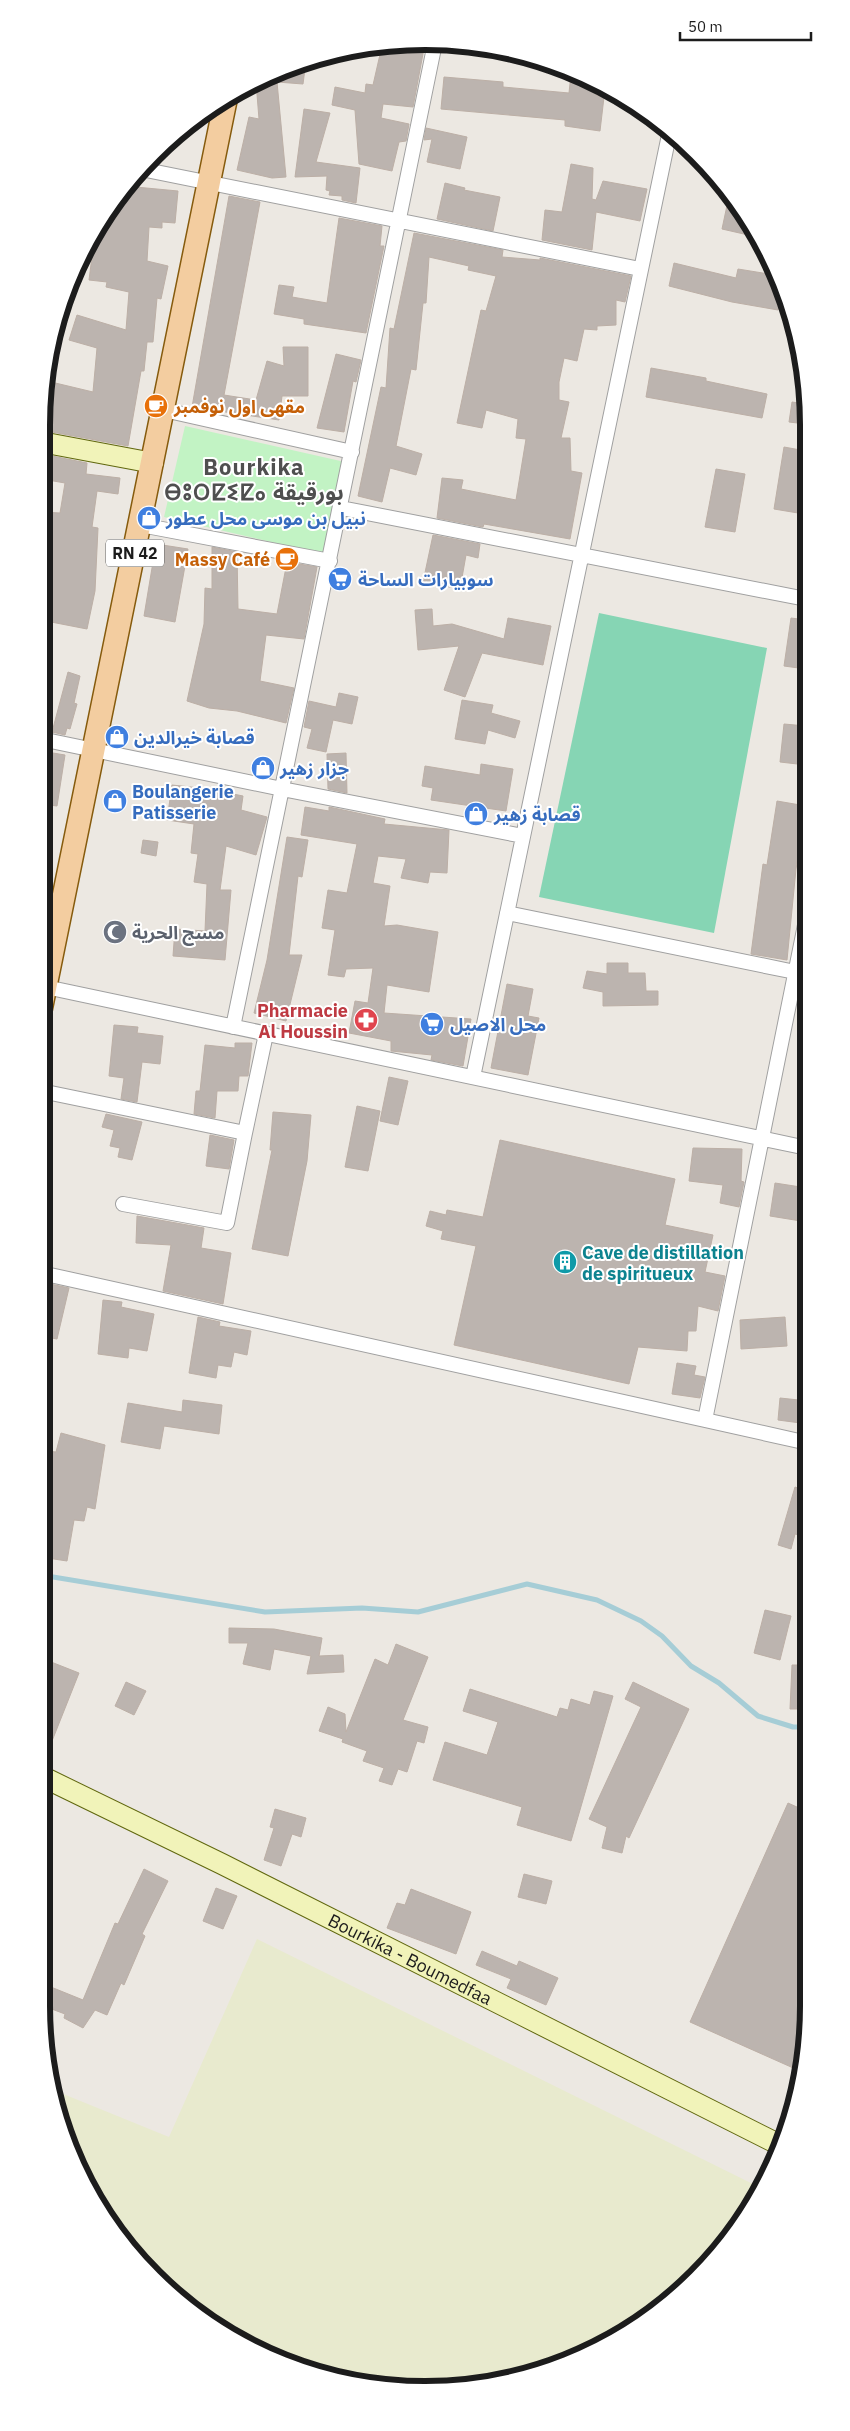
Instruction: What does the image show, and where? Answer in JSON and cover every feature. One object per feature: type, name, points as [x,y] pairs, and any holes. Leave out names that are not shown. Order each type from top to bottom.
[{"type":"main road","name":"RN 42","points":[[50,953],[141,525],[224,109]]},
{"type":"main road","points":[[50,444],[153,463]]},
{"type":"main road","name":"Bourkika - Boumedfaa","points":[[50,1780],[222,1864],[774,2142]]},
{"type":"street","points":[[233,1027],[341,508],[433,50]]},
{"type":"street","points":[[473,1077],[580,553],[668,140]]},
{"type":"street","points":[[150,171],[399,219],[640,269]]},
{"type":"street","points":[[164,410],[352,452]]},
{"type":"street","points":[[341,508],[580,553],[800,598]]},
{"type":"street","points":[[141,525],[330,561]]},
{"type":"street","points":[[50,741],[282,789],[523,836]]},
{"type":"street","points":[[507,913],[795,972]]},
{"type":"street","points":[[705,1420],[800,946]]},
{"type":"street","points":[[50,988],[800,1146]]},
{"type":"street","points":[[123,1204],[227,1224],[266,1034]]},
{"type":"street","points":[[50,1093],[245,1133]]},
{"type":"street","points":[[50,1275],[800,1441]]},
{"type":"green space","points":[[185,426],[345,462],[327,555],[164,517]]},
{"type":"green space","points":[[599,613],[767,648],[714,933],[539,897]]},
{"type":"green space","points":[[257,1939],[755,2185],[723,2234],[690,2271],[653,2304],[612,2331],[546,2361],[498,2374],[450,2380],[400,2380],[352,2374],[304,2361],[281,2352],[237,2331],[197,2304],[178,2288],[127,2234],[100,2194],[70,2127],[60,2093],[169,2137]]},
{"type":"building","points":[[424,50],[413,107],[383,104],[381,118],[409,124],[406,141],[399,142],[392,171],[359,164],[355,110],[332,105],[335,87],[365,93],[366,84],[373,85],[380,53]]},
{"type":"building","points":[[305,70],[303,84],[277,82],[286,177],[272,178],[237,170],[249,117],[259,119],[257,90]]},
{"type":"building","points":[[444,77],[503,82],[503,87],[569,93],[570,80],[596,92],[596,95],[604,97],[600,131],[565,126],[565,120],[441,109]]},
{"type":"building","points":[[304,109],[330,113],[316,162],[360,168],[356,203],[342,200],[342,196],[329,195],[330,191],[326,190],[327,176],[295,177]]},
{"type":"building","points":[[426,128],[467,137],[460,169],[427,162],[432,139],[424,140]]},
{"type":"building","points":[[571,164],[593,168],[592,199],[596,200],[603,181],[647,189],[640,221],[596,212],[592,250],[542,240],[545,210],[562,212]]},
{"type":"building","points":[[445,183],[465,188],[464,190],[500,197],[493,231],[437,219]]},
{"type":"building","points":[[135,187],[178,191],[175,223],[162,222],[162,228],[149,227],[147,261],[168,266],[161,299],[157,298],[153,342],[147,342],[144,371],[141,371],[128,446],[50,432],[52,382],[93,392],[97,348],[69,340],[77,315],[126,330],[129,292],[106,287],[107,282],[89,280],[93,252],[113,217]]},
{"type":"building","points":[[229,196],[260,202],[224,395],[256,400],[267,361],[284,366],[283,347],[308,347],[308,396],[282,396],[279,420],[192,407]]},
{"type":"building","points":[[727,203],[748,235],[722,229]]},
{"type":"building","points":[[339,218],[382,226],[380,246],[384,246],[366,333],[304,324],[304,319],[274,314],[279,285],[294,287],[292,297],[327,303]]},
{"type":"building","points":[[414,233],[503,250],[502,257],[540,260],[540,258],[631,276],[625,302],[616,300],[616,325],[597,326],[597,330],[584,329],[577,361],[564,358],[559,382],[559,400],[569,402],[561,438],[570,438],[571,471],[582,473],[570,539],[484,524],[483,527],[437,518],[442,478],[463,480],[461,489],[516,500],[526,439],[516,438],[518,419],[486,410],[482,428],[457,423],[481,310],[486,311],[496,276],[468,270],[469,266],[429,257],[426,303],[423,303],[416,370],[411,369],[396,446],[422,454],[416,475],[390,468],[382,502],[358,496],[381,387],[386,388],[390,328],[394,329]]},
{"type":"building","points":[[674,263],[736,278],[738,269],[768,274],[779,302],[778,310],[732,302],[669,286]]},
{"type":"building","points":[[336,354],[361,360],[356,382],[353,381],[344,432],[317,428]]},
{"type":"building","points":[[651,368],[706,378],[706,381],[767,394],[762,418],[646,397]]},
{"type":"building","points":[[792,402],[799,403],[800,423],[789,422]]},
{"type":"building","points":[[784,447],[800,450],[800,499],[798,513],[774,509]]},
{"type":"building","points":[[50,456],[87,463],[86,474],[120,478],[118,494],[97,491],[92,527],[98,528],[95,591],[87,629],[50,622],[50,512],[60,513],[65,483],[50,480]]},
{"type":"building","points":[[716,469],[745,474],[735,532],[705,527]]},
{"type":"building","points":[[433,535],[480,544],[478,558],[466,555],[460,589],[423,582]]},
{"type":"building","points":[[156,544],[188,549],[175,622],[144,616]]},
{"type":"building","points":[[212,547],[237,552],[238,609],[277,614],[287,562],[317,567],[304,639],[266,635],[260,681],[294,688],[286,723],[237,711],[209,708],[187,701],[204,624],[205,588],[212,589]]},
{"type":"building","points":[[432,609],[433,626],[452,624],[504,639],[508,618],[551,626],[543,665],[482,653],[465,697],[444,690],[459,646],[418,650],[415,610]]},
{"type":"building","points":[[791,618],[800,619],[800,668],[784,666]]},
{"type":"building","points":[[68,672],[80,676],[74,703],[77,704],[70,729],[67,728],[65,735],[52,732]]},
{"type":"building","points":[[339,693],[358,697],[352,724],[333,720],[326,752],[307,748],[312,729],[304,727],[309,701],[336,707]]},
{"type":"building","points":[[462,700],[493,705],[491,713],[520,721],[515,738],[488,730],[485,744],[455,739]]},
{"type":"building","points":[[784,724],[800,725],[800,764],[780,762]]},
{"type":"building","points":[[50,752],[65,755],[57,806],[50,805]]},
{"type":"building","points":[[346,753],[347,793],[328,789],[327,754]]},
{"type":"building","points":[[481,764],[513,769],[506,811],[431,800],[433,788],[422,786],[425,766],[480,775]]},
{"type":"building","points":[[172,785],[209,789],[243,796],[241,810],[267,817],[256,855],[226,846],[220,890],[231,890],[225,960],[173,956],[175,929],[205,931],[207,884],[194,882],[198,854],[191,853],[194,824],[167,820]]},
{"type":"building","points":[[777,801],[800,805],[800,845],[787,960],[751,954],[763,864],[767,865]]},
{"type":"building","points":[[305,807],[329,811],[329,807],[348,811],[385,819],[384,824],[449,830],[447,873],[430,872],[428,883],[401,878],[406,859],[378,856],[373,883],[390,886],[384,926],[397,925],[438,932],[429,992],[387,985],[384,1013],[471,1019],[463,1066],[431,1060],[432,1055],[391,1051],[391,1041],[349,1033],[355,1001],[368,1003],[373,968],[346,969],[344,977],[328,975],[335,930],[322,928],[328,890],[347,893],[357,844],[301,835]]},
{"type":"building","points":[[287,837],[308,840],[302,877],[298,876],[289,955],[302,955],[286,1021],[254,1013],[267,960]]},
{"type":"building","points":[[143,840],[158,842],[156,856],[141,853]]},
{"type":"building","points":[[607,963],[628,963],[628,973],[645,973],[646,991],[658,991],[658,1005],[603,1006],[603,992],[583,988],[587,971],[607,974]]},
{"type":"building","points":[[507,984],[533,989],[528,1016],[539,1018],[528,1075],[491,1068]]},
{"type":"building","points":[[114,1025],[138,1027],[137,1033],[163,1036],[160,1064],[142,1062],[137,1102],[121,1099],[124,1078],[109,1076]]},
{"type":"building","points":[[235,1043],[252,1043],[248,1076],[239,1076],[238,1091],[217,1091],[215,1118],[194,1114],[196,1091],[200,1091],[205,1045],[235,1048]]},
{"type":"building","points":[[389,1077],[408,1081],[398,1125],[380,1121]]},
{"type":"building","points":[[357,1106],[380,1111],[368,1171],[345,1167]]},
{"type":"building","points":[[273,1112],[311,1115],[307,1161],[288,1256],[252,1249],[272,1150],[270,1150]]},
{"type":"building","points":[[106,1114],[142,1122],[132,1160],[118,1157],[120,1148],[110,1146],[114,1130],[102,1127]]},
{"type":"building","points":[[210,1135],[234,1140],[229,1169],[206,1166]]},
{"type":"building","name":"Cave de distillation de spiritueux","points":[[500,1140],[675,1179],[665,1225],[713,1235],[705,1272],[725,1276],[718,1311],[698,1306],[696,1331],[688,1331],[687,1351],[638,1347],[629,1384],[454,1345],[476,1246],[441,1239],[443,1231],[426,1226],[430,1211],[446,1215],[447,1210],[483,1217]]},
{"type":"building","points":[[693,1148],[742,1149],[741,1181],[744,1182],[739,1207],[720,1203],[723,1185],[689,1181]]},
{"type":"building","points":[[775,1183],[800,1187],[800,1221],[770,1216]]},
{"type":"building","points":[[137,1216],[204,1228],[201,1248],[231,1253],[223,1304],[163,1291],[171,1245],[136,1243]]},
{"type":"building","points":[[50,1284],[69,1288],[57,1339],[50,1338]]},
{"type":"building","points":[[103,1300],[122,1302],[121,1307],[154,1314],[147,1351],[129,1348],[128,1358],[98,1354]]},
{"type":"building","points":[[198,1317],[220,1322],[219,1326],[251,1331],[247,1355],[234,1352],[231,1367],[218,1365],[216,1378],[189,1373]]},
{"type":"building","points":[[785,1317],[787,1346],[741,1349],[740,1320]]},
{"type":"building","points":[[677,1363],[696,1366],[694,1375],[705,1377],[700,1398],[672,1394]]},
{"type":"building","points":[[780,1398],[800,1400],[800,1423],[778,1420]]},
{"type":"building","points":[[183,1400],[222,1405],[219,1434],[164,1426],[160,1449],[121,1442],[128,1403],[182,1412]]},
{"type":"building","points":[[61,1433],[105,1445],[95,1509],[87,1507],[84,1521],[74,1520],[67,1561],[50,1558],[50,1451],[56,1452]]},
{"type":"building","points":[[795,1487],[800,1489],[800,1535],[795,1534],[791,1549],[778,1545]]},
{"type":"building","points":[[765,1610],[791,1616],[780,1660],[754,1653]]},
{"type":"building","points":[[229,1628],[274,1629],[322,1638],[319,1656],[343,1655],[344,1672],[307,1674],[311,1656],[274,1649],[270,1670],[243,1664],[248,1643],[229,1643]]},
{"type":"building","points":[[396,1644],[428,1657],[403,1720],[428,1727],[424,1743],[417,1741],[407,1772],[398,1769],[392,1785],[379,1781],[384,1768],[363,1761],[367,1751],[342,1742],[343,1739],[319,1731],[328,1707],[345,1714],[346,1732],[375,1659],[388,1665]]},
{"type":"building","points":[[50,1662],[79,1673],[52,1741],[50,1740]]},
{"type":"building","points":[[792,1665],[800,1665],[800,1709],[790,1709]]},
{"type":"building","points":[[126,1682],[146,1691],[134,1715],[115,1706]]},
{"type":"building","points":[[633,1682],[689,1709],[629,1838],[626,1836],[622,1853],[602,1848],[607,1827],[589,1819],[641,1707],[625,1699]]},
{"type":"building","points":[[470,1689],[557,1717],[560,1708],[568,1710],[571,1699],[590,1705],[594,1691],[613,1696],[571,1841],[517,1825],[522,1807],[433,1780],[445,1742],[487,1755],[498,1722],[463,1711]]},
{"type":"building","points":[[788,1803],[800,1808],[800,2006],[795,2069],[690,2022]]},
{"type":"building","points":[[275,1809],[306,1818],[301,1837],[292,1834],[281,1866],[264,1860],[274,1828],[270,1827]]},
{"type":"building","points":[[144,1869],[168,1881],[142,1934],[145,1936],[124,1985],[121,1983],[107,2015],[95,2010],[83,2028],[64,2018],[65,2014],[50,2008],[50,1987],[83,2000],[115,1923],[118,1924]]},
{"type":"building","points":[[524,1874],[552,1881],[546,1904],[518,1897]]},
{"type":"building","points":[[216,1888],[237,1896],[223,1929],[203,1921]]},
{"type":"building","points":[[411,1889],[471,1912],[456,1954],[387,1928],[397,1903],[405,1905]]},
{"type":"building","points":[[482,1951],[517,1966],[519,1961],[558,1978],[546,2005],[507,1988],[511,1979],[476,1965]]},
{"type":"waterway","points":[[50,1576],[265,1612],[362,1608],[418,1612],[527,1584],[597,1600],[641,1621],[662,1636],[691,1666],[719,1683],[758,1716],[793,1727],[800,1727]]},
{"type":"place","name":"مقهى اول نوفمبر","points":[[156,406]]},
{"type":"place","name":"نبيل بن موسى محل عطور","points":[[149,518]]},
{"type":"place","name":"Massy Café","points":[[287,559]]},
{"type":"place","name":"سوبيارات الساحة","points":[[340,579]]},
{"type":"place","name":"قصابة خيرالدين","points":[[117,737]]},
{"type":"place","name":"جزار زهير","points":[[263,768]]},
{"type":"place","name":"Boulangerie Patisserie","points":[[115,801]]},
{"type":"place","name":"قصابة زهير","points":[[476,814]]},
{"type":"place","name":"مسج الحرية","points":[[115,932]]},
{"type":"place","name":"Pharmacie Al Houssin","points":[[366,1020]]},
{"type":"place","name":"محل الاصيل","points":[[432,1024]]},
{"type":"place","name":"Cave de distillation de spiritueux","points":[[565,1262]]},
{"type":"district","name":"Bourkika ⴱⵓⵔⵇⵉⵇⴰ بورقيقة","points":[[254,478]]}]
